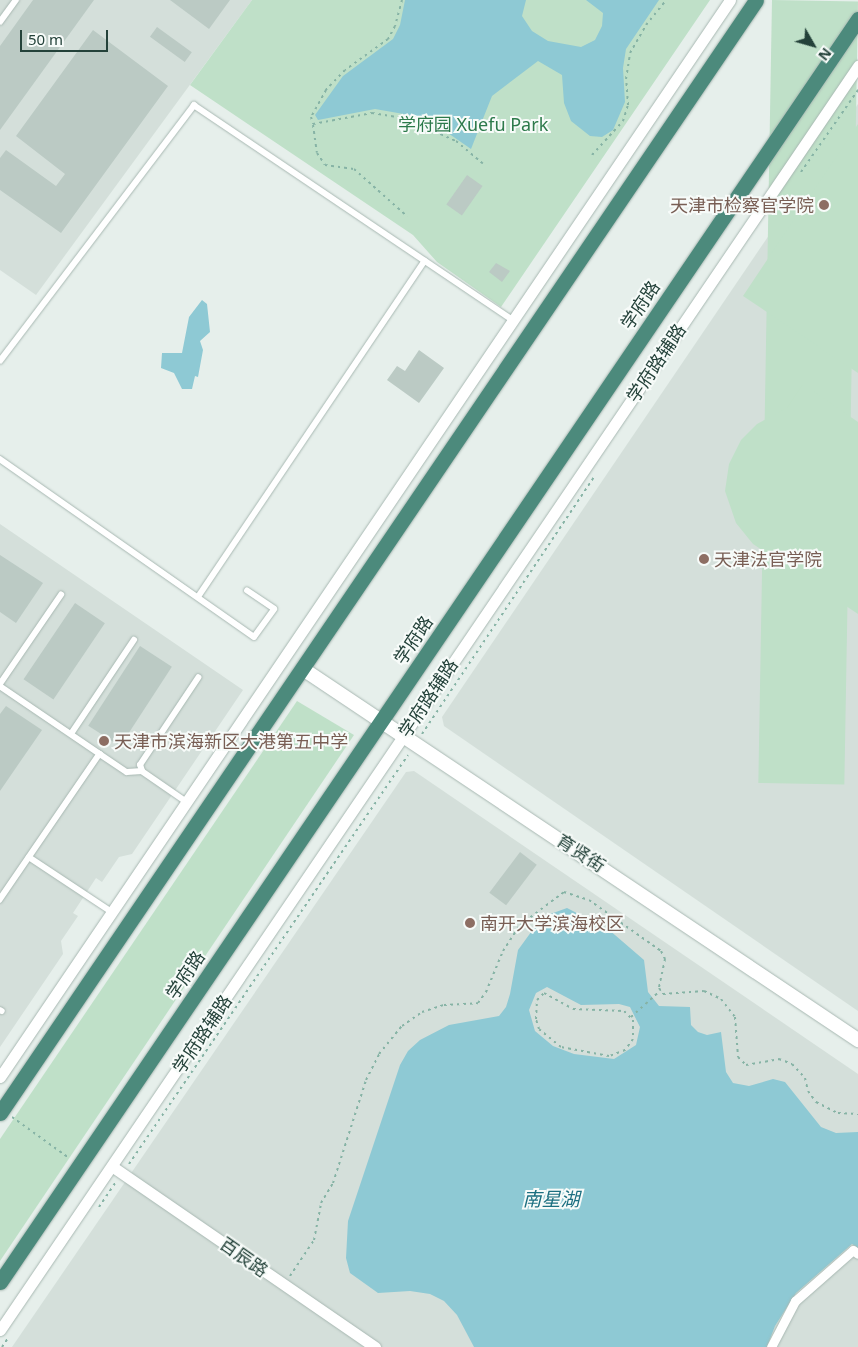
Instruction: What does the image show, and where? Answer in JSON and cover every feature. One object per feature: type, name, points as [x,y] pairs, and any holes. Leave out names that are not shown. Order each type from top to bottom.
[{"type":"highway","points":[[1,1112],[756,0]]},
{"type":"highway","name":"学府路","points":[[0,1282],[858,19]]},
{"type":"street","points":[[0,1076],[730,0]]},
{"type":"street","name":"学府路辅路","points":[[0,1330],[108,1185],[403,735],[858,66]]},
{"type":"street","name":"育贤街","points":[[303,669],[858,1040]]},
{"type":"street","name":"百辰路","points":[[118,1170],[375,1347]]},
{"type":"street","points":[[771,1347],[795,1301],[853,1250],[858,1254]]},
{"type":"lane","points":[[0,22],[16,0]]},
{"type":"lane","points":[[0,361],[194,105],[513,320]]},
{"type":"lane","points":[[198,596],[425,261]]},
{"type":"lane","points":[[0,459],[254,637],[274,609],[247,591]]},
{"type":"lane","points":[[61,595],[0,685],[127,772],[142,771]]},
{"type":"lane","points":[[71,734],[134,640]]},
{"type":"lane","points":[[187,802],[142,771],[140,765],[198,678]]},
{"type":"lane","points":[[0,900],[100,754]]},
{"type":"lane","points":[[29,858],[112,912]]},
{"type":"path","points":[[402,0],[395,26],[388,39],[346,70],[326,90],[311,117],[317,153],[325,165],[354,169],[407,216]]},
{"type":"path","points":[[592,155],[623,122],[628,105],[626,79],[630,52],[646,25],[666,0]]},
{"type":"path","points":[[797,178],[858,90]]},
{"type":"path","points":[[313,124],[372,113],[405,118],[456,141],[483,164]]},
{"type":"path","points":[[96,1212],[108,1185],[118,1170],[416,744],[598,472]]},
{"type":"path","points":[[284,1284],[314,1240],[320,1203],[333,1183],[366,1080],[379,1054],[402,1026],[422,1012],[444,1005],[478,1003],[486,992],[503,951],[520,925],[550,900],[564,892],[573,893],[589,900],[661,951],[665,958],[660,992],[632,1016]]},
{"type":"path","points":[[660,992],[672,994],[704,991],[721,999],[735,1017],[738,1057],[746,1065],[779,1059],[792,1064],[805,1078],[808,1091],[816,1102],[838,1113],[858,1114]]},
{"type":"path","points":[[544,993],[572,1009],[624,1011],[632,1016],[635,1032],[625,1050],[617,1055],[600,1056],[560,1047],[539,1029],[534,1013],[537,1000],[544,993]]},
{"type":"path","points":[[1,1112],[79,1165]]},
{"type":"path","points":[[2,1347],[13,1331]]},
{"type":"shaded area","points":[[0,0],[252,0],[36,295],[0,270]]},
{"type":"shaded area","name":"天津法官学院","points":[[858,104],[858,1011],[444,726],[442,717]]},
{"type":"shaded area","name":"天津市滨海新区大港第五中学","points":[[0,524],[243,690],[132,854],[119,857],[102,882],[96,878],[73,913],[78,916],[61,941],[63,954],[0,1047]]},
{"type":"shaded area","name":"南开大学滨海校区","points":[[414,771],[858,1074],[858,1347],[12,1347],[406,772]]},
{"type":"green space","name":"学府园 Xuefu Park","points":[[252,0],[710,0],[501,307],[437,262],[413,235],[190,85]]},
{"type":"green space","points":[[772,0],[858,2],[844,784],[758,783]]},
{"type":"green space","name":"天津市检察官学院","points":[[858,124],[858,373],[743,296]]},
{"type":"green space","points":[[803,384],[858,422],[858,614],[753,544],[736,523],[725,491],[729,464],[741,440],[757,424],[787,408]]},
{"type":"green space","points":[[297,701],[354,735],[0,1261],[0,1139]]},
{"type":"water","points":[[405,0],[526,0],[522,16],[532,31],[548,41],[581,47],[595,40],[602,26],[603,13],[586,0],[659,0],[626,49],[623,68],[625,102],[613,130],[602,137],[590,136],[571,121],[564,103],[562,75],[538,61],[492,96],[471,149],[445,131],[415,116],[375,109],[318,120],[315,115],[343,76],[393,39],[400,25]]},
{"type":"water","points":[[202,300],[207,304],[210,332],[200,341],[203,350],[198,377],[195,376],[192,389],[182,389],[174,373],[161,368],[162,353],[182,353],[189,317]]},
{"type":"water","name":"南星湖","points":[[567,908],[608,929],[644,960],[648,992],[659,1006],[690,1007],[691,1025],[698,1032],[707,1035],[721,1032],[726,1072],[733,1083],[749,1086],[773,1079],[785,1082],[821,1127],[836,1133],[858,1132],[858,1248],[852,1244],[796,1293],[775,1326],[767,1347],[474,1347],[457,1315],[444,1301],[430,1294],[410,1291],[378,1293],[350,1273],[346,1258],[348,1221],[400,1065],[408,1051],[420,1040],[449,1025],[499,1016],[506,1007],[510,994],[518,950],[542,917]],"holes":[[[547,987],[581,1005],[619,1004],[630,1007],[640,1027],[636,1045],[614,1059],[574,1054],[553,1046],[535,1031],[529,1010],[536,993]]]},
{"type":"building","points":[[33,0],[94,0],[0,130],[0,46]]},
{"type":"building","points":[[170,0],[230,0],[209,29]]},
{"type":"building","points":[[157,27],[192,52],[185,62],[150,37]]},
{"type":"building","points":[[93,30],[168,86],[61,233],[0,190],[0,158],[6,150],[56,186],[65,174],[16,136]]},
{"type":"building","points":[[467,175],[483,186],[462,215],[446,204]]},
{"type":"building","points":[[496,263],[510,271],[502,282],[489,272]]},
{"type":"building","points":[[419,350],[444,368],[419,403],[387,380],[397,366],[405,371]]},
{"type":"building","points":[[0,555],[43,583],[16,623],[0,612]]},
{"type":"building","points":[[75,603],[105,623],[53,699],[24,679]]},
{"type":"building","points":[[140,646],[172,667],[120,746],[88,726]]},
{"type":"building","points":[[6,706],[42,730],[0,791],[0,714]]},
{"type":"building","points":[[520,852],[537,865],[506,905],[489,893]]},
{"type":"place","name":"天津市检察官学院","points":[[824,205]]},
{"type":"place","name":"天津法官学院","points":[[704,559]]},
{"type":"place","name":"天津市滨海新区大港第五中学","points":[[104,741]]},
{"type":"place","name":"南开大学滨海校区","points":[[470,923]]}]
